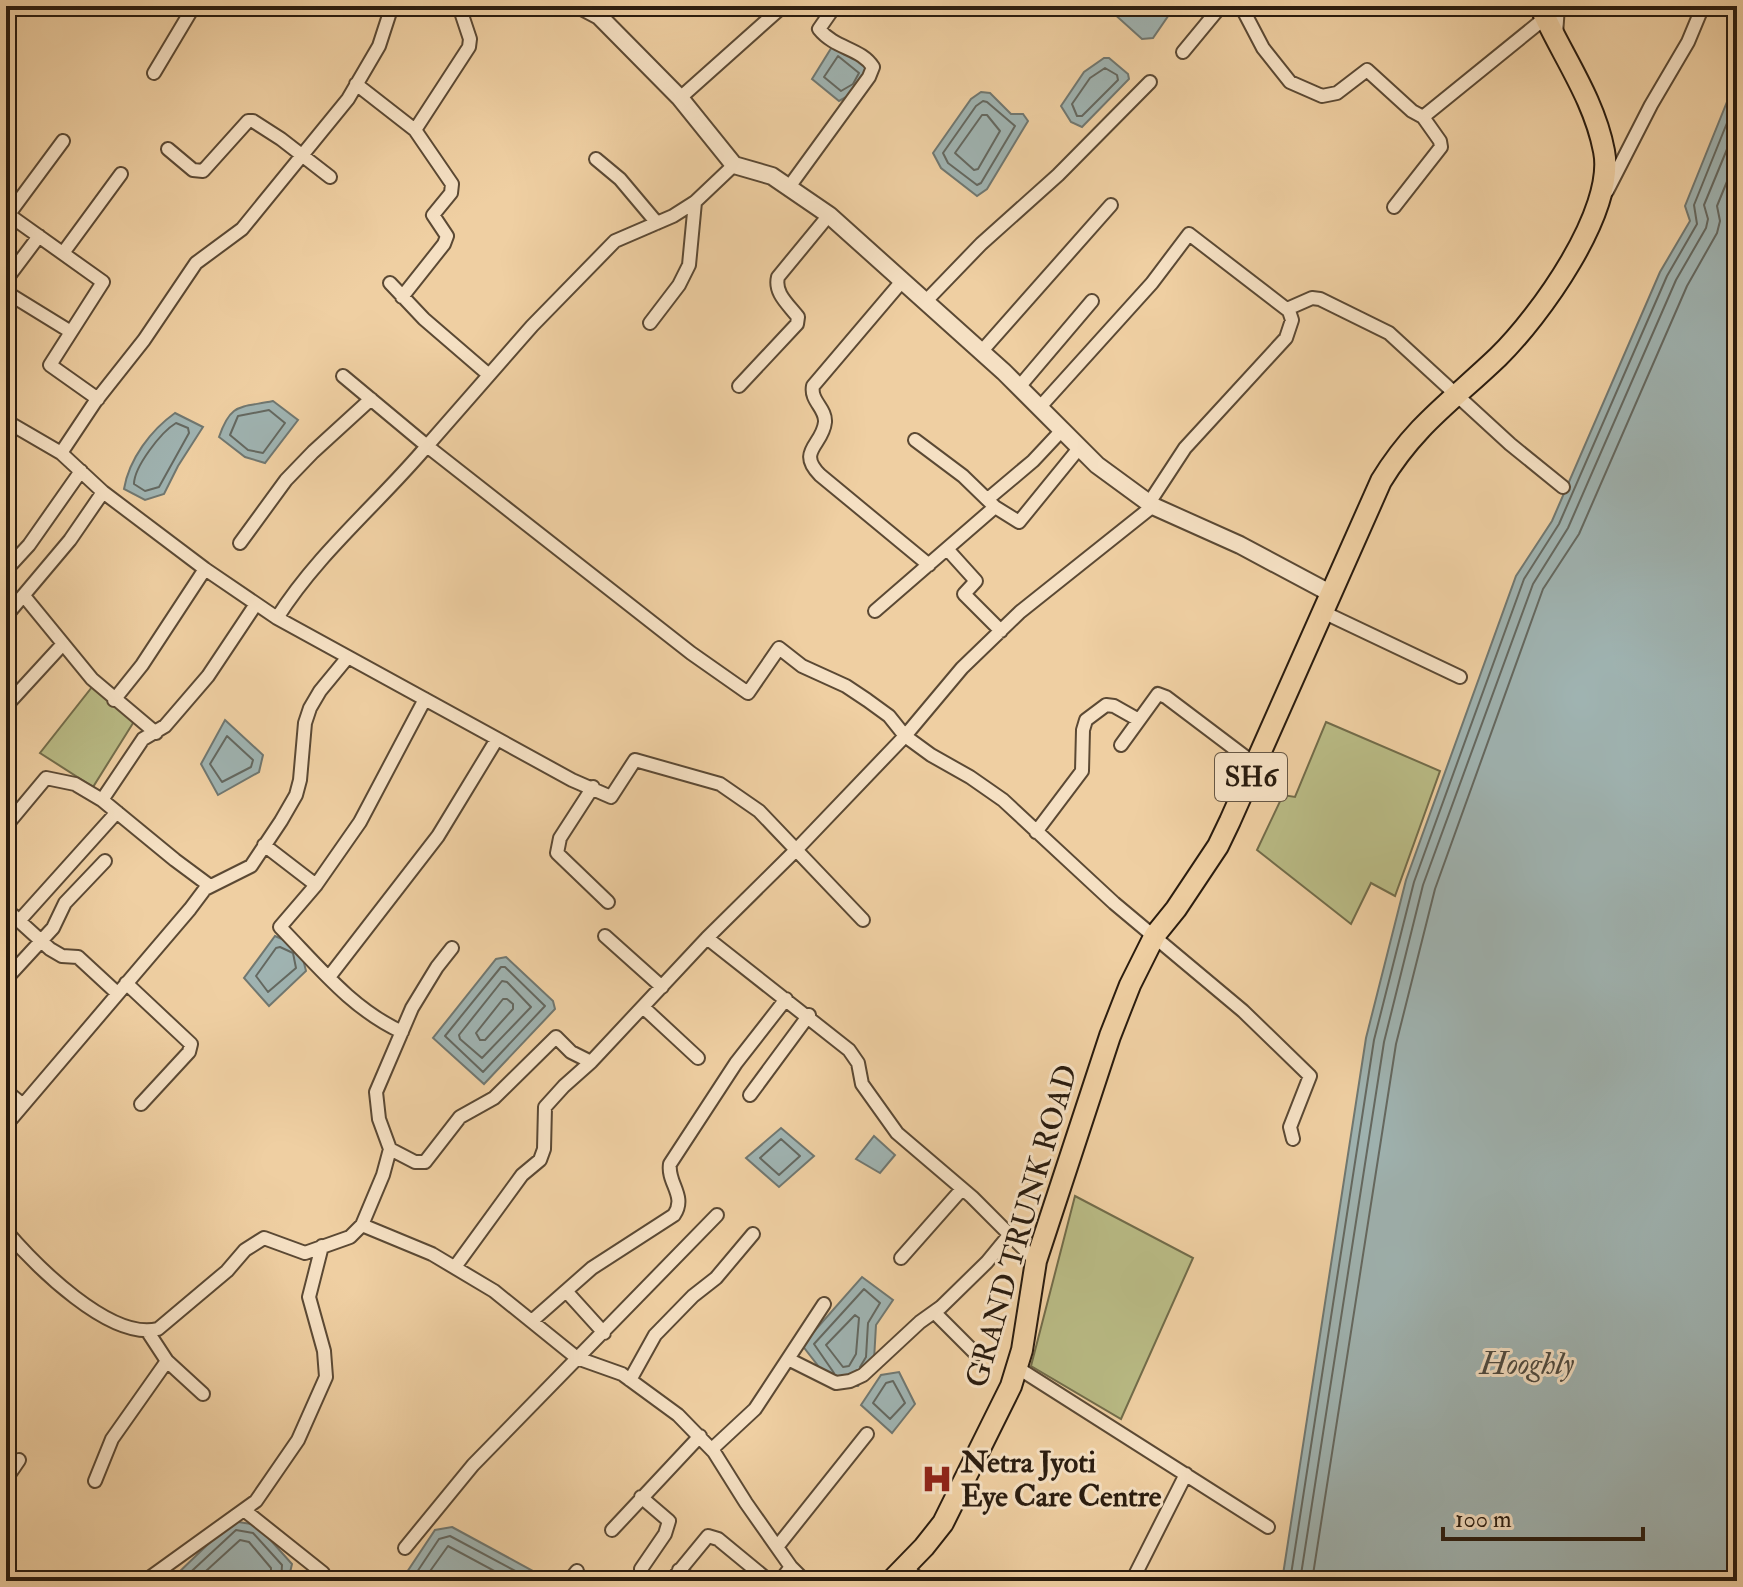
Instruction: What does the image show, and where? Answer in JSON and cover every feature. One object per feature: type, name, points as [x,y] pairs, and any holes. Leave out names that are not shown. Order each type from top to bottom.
[{"type":"main road","name":"GRAND TRUNK ROAD","points":[[898,1575],[943,1523],[1018,1368],[1036,1261],[1110,1036],[1130,985],[1155,935],[1218,846],[1368,506],[1395,457],[1411,436],[1518,335],[1561,276],[1594,219],[1606,175],[1605,155],[1554,15]]},
{"type":"street","points":[[6,20],[13,6]]},
{"type":"street","points":[[154,73],[194,6]]},
{"type":"street","points":[[61,453],[196,263],[242,229],[348,99],[379,46],[392,6]]},
{"type":"street","points":[[415,130],[469,47],[470,39],[459,6]]},
{"type":"street","points":[[580,6],[604,11],[734,165],[772,176],[829,215],[1019,387],[1097,465],[1151,504],[1240,545],[1326,602],[1460,677]]},
{"type":"street","points":[[680,98],[783,6]]},
{"type":"street","points":[[789,187],[869,77],[873,67],[867,59],[828,40],[819,29],[835,6]]},
{"type":"street","points":[[1183,52],[1221,6]]},
{"type":"street","points":[[1241,6],[1263,48],[1290,82],[1322,96],[1337,93],[1367,70],[1412,111],[1423,117],[1441,147],[1394,207]]},
{"type":"street","points":[[1594,219],[1651,105],[1688,42],[1703,6]]},
{"type":"street","points":[[1423,117],[1554,15]]},
{"type":"street","points":[[925,302],[1150,82]]},
{"type":"street","points":[[356,84],[415,130],[453,188],[433,215],[447,236],[444,244],[402,297]]},
{"type":"street","points":[[168,149],[193,170],[203,171],[248,121],[253,121],[330,177]]},
{"type":"street","points":[[63,141],[7,216],[103,282],[50,365],[98,399]]},
{"type":"street","points":[[596,159],[620,179],[657,223]]},
{"type":"street","points":[[277,618],[295,589],[341,536],[398,479],[564,291],[615,241],[695,202],[734,165]]},
{"type":"street","points":[[63,253],[121,174]]},
{"type":"street","points":[[650,323],[679,285],[689,265],[695,202]]},
{"type":"street","points":[[981,352],[1111,205]]},
{"type":"street","points":[[739,386],[797,324],[798,317],[780,294],[776,282],[829,215]]},
{"type":"street","points":[[455,1267],[522,1175],[540,1160],[544,1149],[545,1107],[555,1094],[591,1062],[707,938],[905,736],[962,668],[1055,583],[1151,504],[1192,440],[1286,338],[1292,320],[1287,309],[1189,234],[1152,283],[1040,407]]},
{"type":"street","points":[[6,280],[39,236]]},
{"type":"street","points":[[903,280],[813,386],[813,398],[825,418],[825,425],[811,450],[810,458],[812,467],[820,475],[929,565]]},
{"type":"street","points":[[390,283],[489,375]]},
{"type":"street","points":[[6,292],[71,332]]},
{"type":"street","points":[[1287,309],[1316,298],[1377,325],[1403,344],[1454,394],[1563,487]]},
{"type":"street","points":[[1019,387],[1092,301]]},
{"type":"street","points":[[343,376],[427,446],[691,653],[748,693],[779,648],[802,666],[846,686],[867,700],[889,716],[905,736],[989,790],[1114,903],[1243,1011],[1310,1076],[1290,1127],[1293,1139]]},
{"type":"street","points":[[240,543],[286,480],[371,399]]},
{"type":"street","points":[[7,424],[61,453],[103,492],[205,569],[277,618],[572,780],[611,797],[635,760],[720,784],[759,811],[863,920]]},
{"type":"street","points":[[875,611],[948,550],[1063,429]]},
{"type":"street","points":[[915,440],[1019,522],[1080,447]]},
{"type":"street","points":[[6,570],[29,545],[81,471]]},
{"type":"street","points":[[6,616],[70,540],[103,492]]},
{"type":"street","points":[[948,550],[976,581],[964,594],[1001,631]]},
{"type":"street","points":[[114,700],[142,665],[205,569]]},
{"type":"street","points":[[24,596],[92,679],[156,733]]},
{"type":"street","points":[[102,800],[143,739],[156,733],[176,716],[208,676],[256,604]]},
{"type":"street","points":[[6,706],[62,645]]},
{"type":"street","points":[[6,1125],[205,889],[251,866],[296,795],[305,723],[310,708],[348,657]]},
{"type":"street","points":[[1121,745],[1155,696],[1162,695],[1256,765]]},
{"type":"street","points":[[402,1032],[380,1022],[353,1002],[280,927],[316,885],[360,822],[425,699]]},
{"type":"street","points":[[1036,832],[1082,771],[1086,720],[1106,705],[1137,719]]},
{"type":"street","points":[[329,977],[438,836],[497,739]]},
{"type":"street","points":[[6,826],[46,778],[75,784],[102,800],[210,886]]},
{"type":"street","points":[[593,787],[560,838],[557,853],[608,902]]},
{"type":"street","points":[[19,921],[117,812]]},
{"type":"street","points":[[264,845],[316,885]]},
{"type":"street","points":[[6,979],[53,928],[65,903],[105,861]]},
{"type":"street","points":[[6,909],[56,953],[78,957],[191,1044],[189,1052],[141,1104]]},
{"type":"street","points":[[605,936],[662,987]]},
{"type":"street","points":[[707,938],[809,1015],[854,1056],[862,1084],[897,1133],[962,1189],[1036,1261]]},
{"type":"street","points":[[6,1231],[24,1253],[90,1310],[132,1329],[148,1332],[158,1329],[227,1271],[245,1250],[264,1238],[305,1253],[350,1237],[362,1225],[383,1175],[390,1149],[379,1119],[376,1092],[402,1032],[437,967],[452,948]]},
{"type":"street","points":[[533,1320],[592,1268],[674,1215],[679,1208],[679,1196],[669,1172],[670,1164],[736,1063],[786,999]]},
{"type":"street","points":[[643,1007],[698,1058]]},
{"type":"street","points":[[750,1095],[809,1015]]},
{"type":"street","points":[[390,1149],[415,1162],[425,1162],[460,1117],[494,1098],[556,1037],[571,1052],[591,1062]]},
{"type":"street","points":[[6,1091],[23,1105]]},
{"type":"street","points":[[901,1258],[962,1189]]},
{"type":"street","points":[[405,1548],[473,1465],[717,1215]]},
{"type":"street","points":[[362,1225],[432,1254],[494,1291],[577,1358],[622,1374],[700,1436],[712,1449],[791,1567],[805,1581]]},
{"type":"street","points":[[630,1380],[655,1335],[693,1296],[716,1278],[753,1234]]},
{"type":"street","points":[[788,1359],[836,1383],[863,1375],[987,1262],[1010,1234]]},
{"type":"street","points":[[145,1581],[256,1501],[298,1440],[326,1377],[324,1351],[309,1297],[322,1246]]},
{"type":"street","points":[[566,1291],[604,1333]]},
{"type":"street","points":[[712,1449],[755,1409],[824,1304]]},
{"type":"street","points":[[934,1312],[976,1354]]},
{"type":"street","points":[[148,1332],[167,1361],[203,1394]]},
{"type":"street","points":[[95,1481],[112,1439],[167,1361]]},
{"type":"street","points":[[1018,1368],[1268,1527]]},
{"type":"street","points":[[777,1547],[867,1434]]},
{"type":"street","points":[[612,1530],[700,1436]]},
{"type":"street","points":[[6,1479],[19,1460]]},
{"type":"street","points":[[1132,1581],[1186,1474]]},
{"type":"street","points":[[641,1497],[669,1521],[665,1534],[641,1569]]},
{"type":"street","points":[[244,1510],[323,1573],[318,1581]]},
{"type":"street","points":[[693,1581],[675,1575],[708,1536],[718,1539],[769,1581]]},
{"type":"street","points":[[780,1581],[791,1567]]},
{"type":"street","points":[[898,1575],[923,1581]]},
{"type":"green space","points":[[96,682],[135,720],[93,787],[40,753]]},
{"type":"green space","points":[[1326,722],[1440,771],[1395,896],[1371,883],[1351,924],[1257,850],[1283,795],[1295,797]]},
{"type":"green space","points":[[1075,1196],[1193,1258],[1121,1419],[1031,1366]]},
{"type":"water","points":[[1117,6],[1175,6],[1153,38],[1142,39],[1112,12]]},
{"type":"water","points":[[835,42],[871,70],[859,90],[839,101],[812,79]]},
{"type":"water","points":[[1104,58],[1109,58],[1128,74],[1129,79],[1082,127],[1071,122],[1061,106],[1084,72]]},
{"type":"water","name":"Hooghly","points":[[1737,77],[1737,1581],[1282,1581],[1366,1038],[1406,880],[1516,576],[1552,521],[1660,272],[1690,221],[1685,206]]},
{"type":"water","points":[[981,92],[990,93],[1011,114],[1023,114],[1028,121],[987,189],[977,196],[941,168],[933,153],[971,99]]},
{"type":"water","points":[[273,401],[298,420],[265,463],[245,457],[219,437],[228,418],[238,408]]},
{"type":"water","points":[[175,413],[203,427],[164,494],[145,500],[124,489],[127,478],[142,446]]},
{"type":"water","points":[[225,720],[263,755],[259,772],[218,795],[201,764]]},
{"type":"water","points":[[275,936],[300,947],[306,971],[269,1006],[244,978]]},
{"type":"water","points":[[506,957],[553,1001],[555,1009],[484,1084],[433,1038],[496,959]]},
{"type":"water","points":[[781,1128],[814,1156],[779,1187],[746,1158]]},
{"type":"water","points":[[874,1136],[895,1155],[880,1173],[856,1159]]},
{"type":"water","points":[[862,1277],[893,1300],[876,1325],[874,1360],[858,1386],[833,1385],[802,1345]]},
{"type":"water","points":[[899,1372],[915,1404],[892,1433],[861,1405],[881,1375]]},
{"type":"water","points":[[232,1521],[257,1525],[292,1564],[288,1581],[177,1581],[173,1578]]},
{"type":"water","points":[[452,1527],[533,1571],[531,1581],[401,1581],[435,1530]]},
{"type":"place","name":"Netra Jyoti Eye Care Centre","points":[[937,1479]]}]
